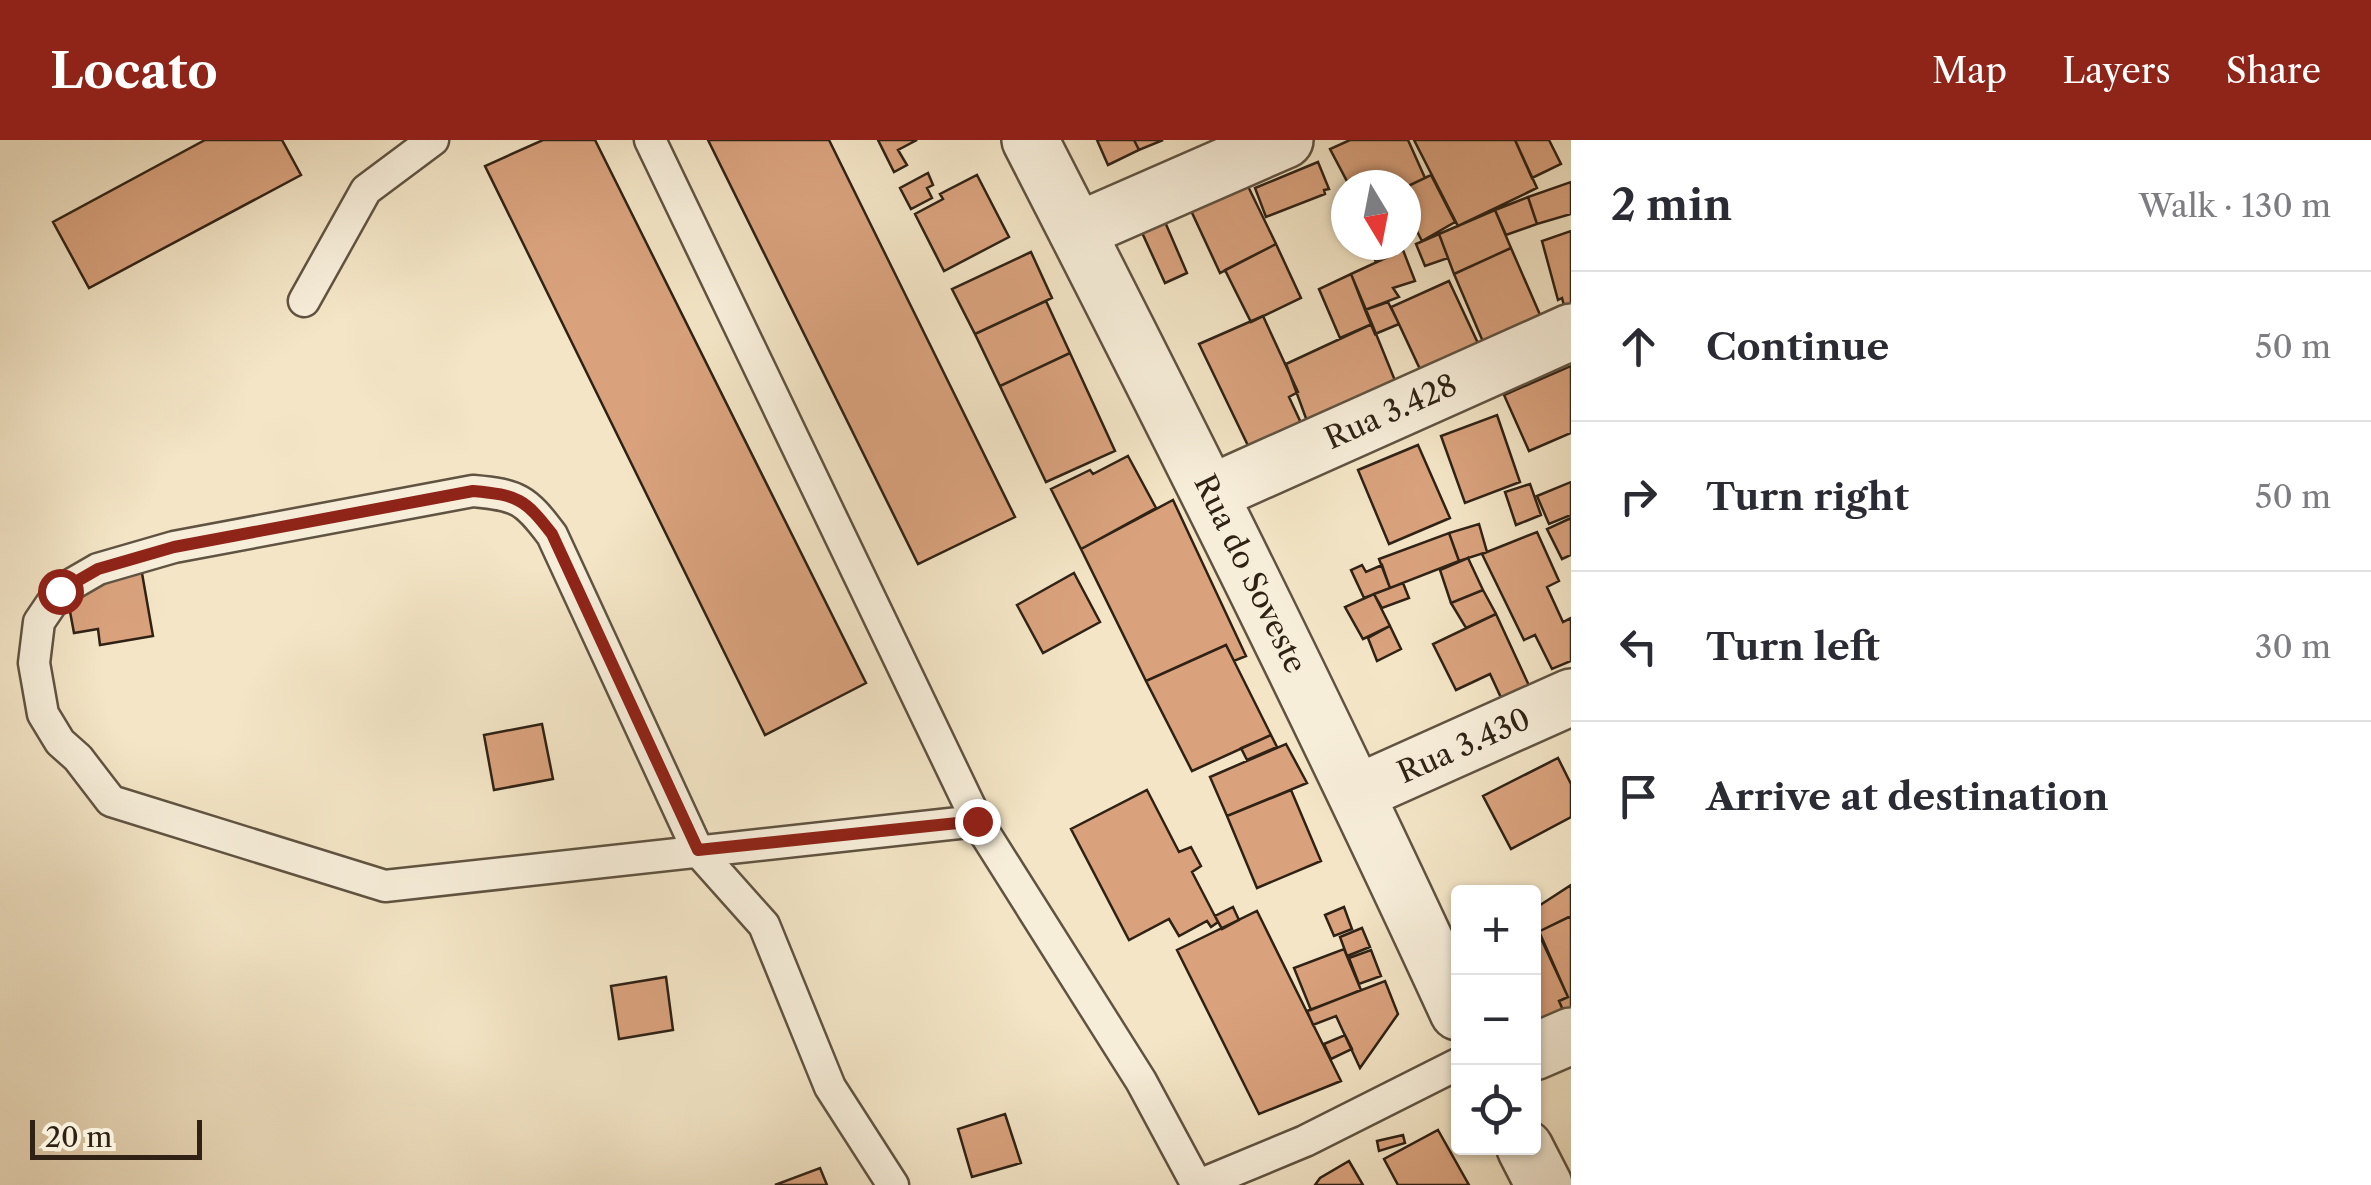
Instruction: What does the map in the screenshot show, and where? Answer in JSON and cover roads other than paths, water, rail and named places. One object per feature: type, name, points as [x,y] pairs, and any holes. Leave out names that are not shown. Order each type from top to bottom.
[{"type":"street","name":"Rua do Soveste","points":[[1030,140],[1211,493],[1451,997]]},
{"type":"street","points":[[1077,231],[1285,140]]},
{"type":"street","name":"Rua 3.428","points":[[1211,493],[1571,332]]},
{"type":"street","name":"Rua 3.430","points":[[1357,793],[1571,697]]},
{"type":"street","points":[[1541,1049],[1571,1036]]},
{"type":"street","points":[[1529,1155],[1544,1185]]},
{"type":"lane","points":[[304,302],[366,190],[433,140]]},
{"type":"lane","points":[[650,140],[977,821],[1141,1081],[1198,1185],[1305,1142],[1456,1065]]},
{"type":"lane","points":[[892,1185],[830,1087],[764,925],[698,850],[552,534],[530,506],[504,494],[473,491],[174,547],[98,569],[60,591],[38,622],[34,663],[44,714],[60,742],[78,758],[111,801],[386,886],[698,850],[977,821]]}]
